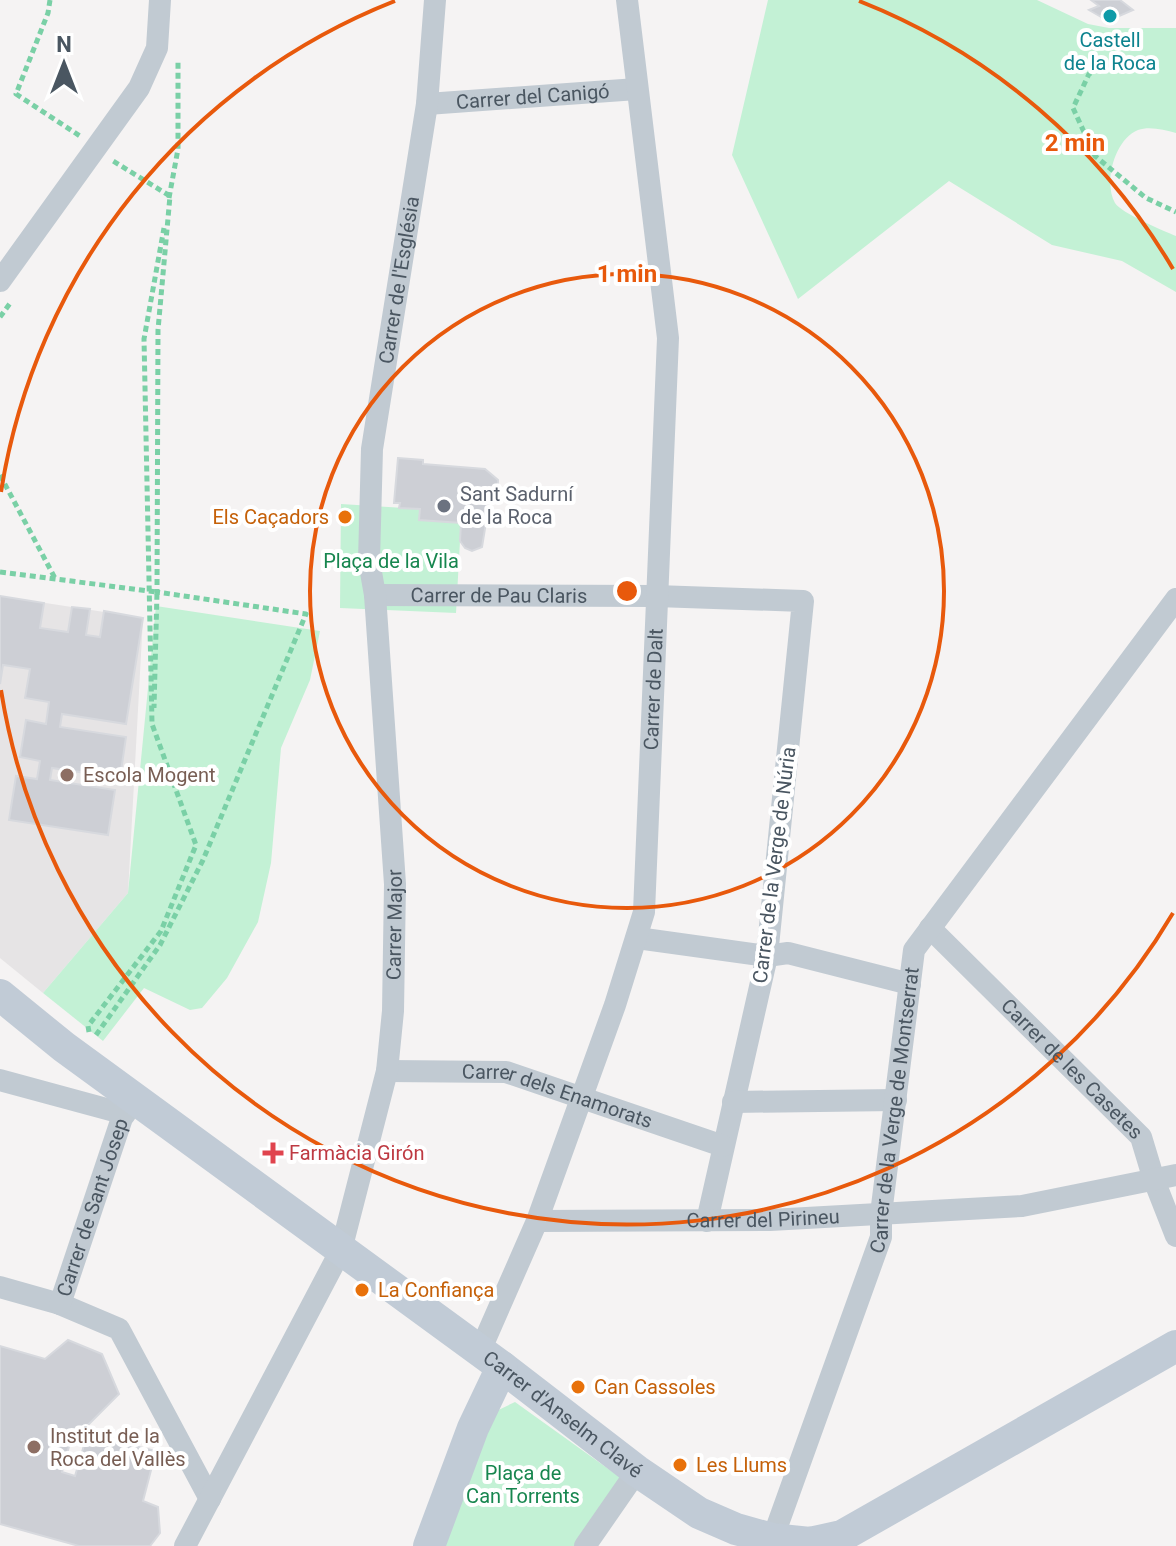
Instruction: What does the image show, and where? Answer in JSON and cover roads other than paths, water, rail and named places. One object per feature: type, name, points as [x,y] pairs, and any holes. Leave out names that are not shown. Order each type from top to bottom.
[{"type":"street","points":[[9,287],[139,88],[157,48],[160,0]]},
{"type":"street","name":"Carrer de l'Església","points":[[375,595],[369,561],[372,449],[427,104],[435,0]]},
{"type":"street","name":"Carrer de Dalt","points":[[491,1359],[644,912],[668,338],[627,0]]},
{"type":"street","name":"Carrer del Canigó","points":[[427,104],[637,89]]},
{"type":"street","name":"Carrer de Pau Claris","points":[[375,595],[656,596],[803,601]]},
{"type":"street","name":"Carrer Major","points":[[185,1546],[341,1250],[387,1071],[393,1011],[395,884],[375,595]]},
{"type":"street","name":"Carrer de la Verge de Montserrat","points":[[771,1542],[881,1237],[881,1214],[914,950],[1176,599]]},
{"type":"street","name":"Carrer de la Verge de Núria","points":[[707,1221],[767,956],[803,601]]},
{"type":"street","name":"Carrer de les Casetes","points":[[930,928],[1141,1137],[1176,1236]]},
{"type":"street","points":[[637,938],[767,956],[788,953],[910,984]]},
{"type":"street","name":"Carrer d'Anselm Clavé","points":[[0,995],[127,1104],[341,1250],[637,1471],[699,1513],[771,1542],[809,1544],[842,1536],[1176,1346]]},
{"type":"street","name":"Carrer dels Enamorats","points":[[387,1071],[506,1072],[723,1146]]},
{"type":"street","points":[[0,1080],[127,1104]]},
{"type":"street","points":[[733,1102],[896,1100]]},
{"type":"street","name":"Carrer de Sant Josep","points":[[127,1104],[60,1304],[119,1329],[210,1499]]},
{"type":"street","name":"Carrer del Pirineu","points":[[537,1221],[707,1221],[1022,1206],[1176,1175]]},
{"type":"street","points":[[0,1287],[60,1304]]},
{"type":"street","points":[[429,1546],[473,1428],[491,1359]]},
{"type":"street","points":[[585,1546],[637,1471]]},
{"type":"place","name":"Castell de la Roca","points":[[1110,16]]},
{"type":"place","name":"Sant Sadurní de la Roca","points":[[444,506]]},
{"type":"place","name":"Els Caçadors","points":[[345,517]]},
{"type":"place","name":"Escola Mogent","points":[[67,775]]},
{"type":"place","name":"Farmàcia Girón","points":[[273,1153]]},
{"type":"place","name":"La Confiança","points":[[362,1290]]},
{"type":"place","name":"Can Cassoles","points":[[578,1387]]},
{"type":"place","name":"Institut de la Roca del Vallès","points":[[34,1447]]},
{"type":"place","name":"Les Llums","points":[[680,1465]]},
{"type":"park label","name":"Plaça de la Vila","points":[[391,561]]},
{"type":"park label","name":"Plaça de Can Torrents","points":[[523,1484]]}]
